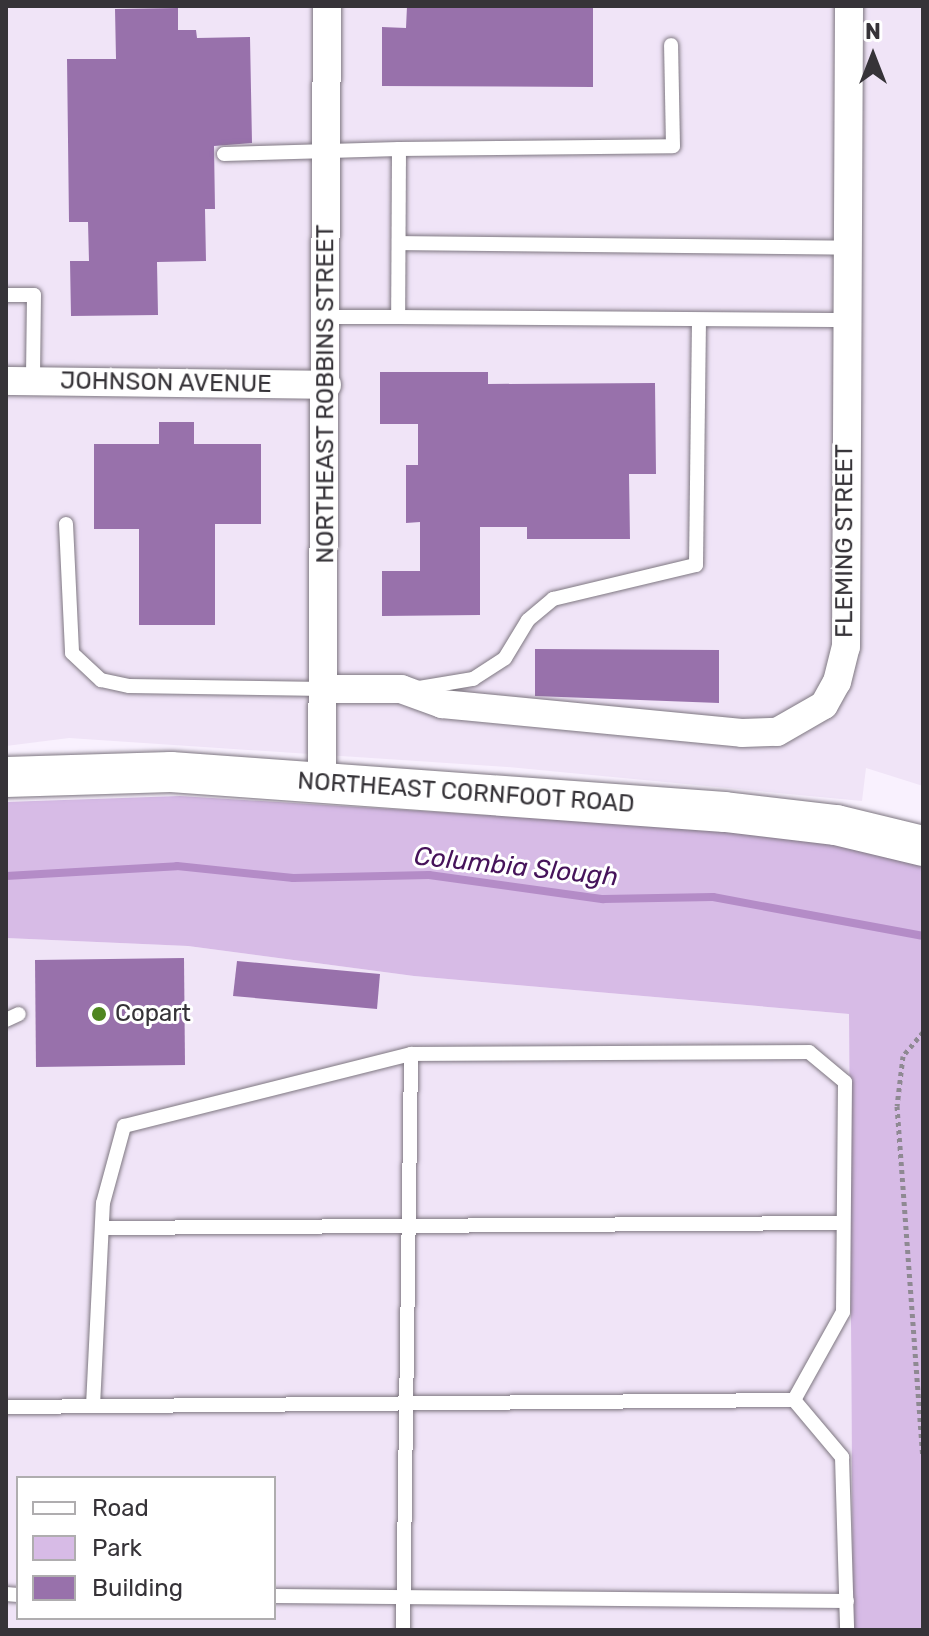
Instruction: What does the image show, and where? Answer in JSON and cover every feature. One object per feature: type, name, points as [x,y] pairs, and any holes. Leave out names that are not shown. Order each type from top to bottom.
[{"type":"street","name":"NORTHEAST ROBBINS STREET","points":[[322,782],[327,385],[327,6]]},
{"type":"street","name":"FLEMING STREET","points":[[325,689],[401,689],[442,704],[742,733],[777,732],[824,705],[837,682],[846,647],[845,320],[849,6]]},
{"type":"street","name":"JOHNSON AVENUE","points":[[19,381],[327,385]]},
{"type":"street","name":"NORTHEAST CORNFOOT ROAD","points":[[6,777],[171,772],[775,816],[923,846]]},
{"type":"lane","points":[[224,154],[327,149],[673,146],[671,45]]},
{"type":"lane","points":[[398,317],[399,149]]},
{"type":"lane","points":[[399,243],[848,248]]},
{"type":"lane","points":[[6,295],[34,295],[19,381]]},
{"type":"lane","points":[[327,317],[845,320]]},
{"type":"lane","points":[[401,689],[442,687],[473,679],[505,658],[528,620],[553,599],[696,565],[699,320]]},
{"type":"lane","points":[[66,524],[72,653],[101,680],[129,686],[325,689]]},
{"type":"lane","points":[[93,1406],[102,1228],[124,1126],[411,1054],[809,1052],[845,1082],[843,1312],[794,1400]]},
{"type":"lane","points":[[403,1630],[411,1054]]},
{"type":"lane","points":[[102,1228],[843,1223]]},
{"type":"lane","points":[[6,1407],[794,1400]]},
{"type":"lane","points":[[794,1400],[842,1457],[847,1630]]},
{"type":"lane","points":[[276,1596],[847,1601]]},
{"type":"path","points":[[923,1032],[903,1056],[897,1106],[923,1457]]},
{"type":"shaded area","points":[[6,6],[923,6],[923,786],[866,768],[862,801],[507,767],[69,738],[6,746]]},
{"type":"shaded area","points":[[6,938],[188,946],[414,976],[849,1014],[853,1630],[6,1630]]},
{"type":"green space","points":[[180,796],[695,828],[856,846],[923,864],[923,1630],[853,1630],[849,1014],[414,976],[188,946],[6,938],[6,802]]},
{"type":"building","points":[[407,6],[593,6],[593,87],[382,86],[382,27],[406,28]]},
{"type":"building","points":[[178,8],[178,30],[196,30],[197,38],[250,37],[252,143],[214,146],[215,209],[205,209],[206,261],[157,262],[158,315],[71,316],[70,261],[89,261],[88,222],[69,222],[67,59],[116,59],[115,9]]},
{"type":"building","points":[[380,372],[488,372],[488,384],[655,383],[656,474],[629,474],[630,539],[527,539],[527,527],[480,527],[480,615],[382,616],[382,571],[420,571],[420,522],[406,523],[406,465],[418,465],[418,424],[380,424]]},
{"type":"building","points":[[159,422],[194,422],[194,444],[261,444],[261,524],[215,524],[215,625],[139,625],[139,529],[94,529],[94,444],[159,444]]},
{"type":"building","points":[[535,649],[719,650],[719,703],[535,696]]},
{"type":"building","points":[[184,958],[185,1065],[36,1067],[35,960]]},
{"type":"building","points":[[237,961],[380,974],[377,1009],[233,996]]},
{"type":"waterway","name":"Columbia Slough","points":[[6,876],[177,866],[293,878],[429,875],[603,899],[713,897],[923,936]]},
{"type":"place","name":"Copart","points":[[99,1014]]}]
